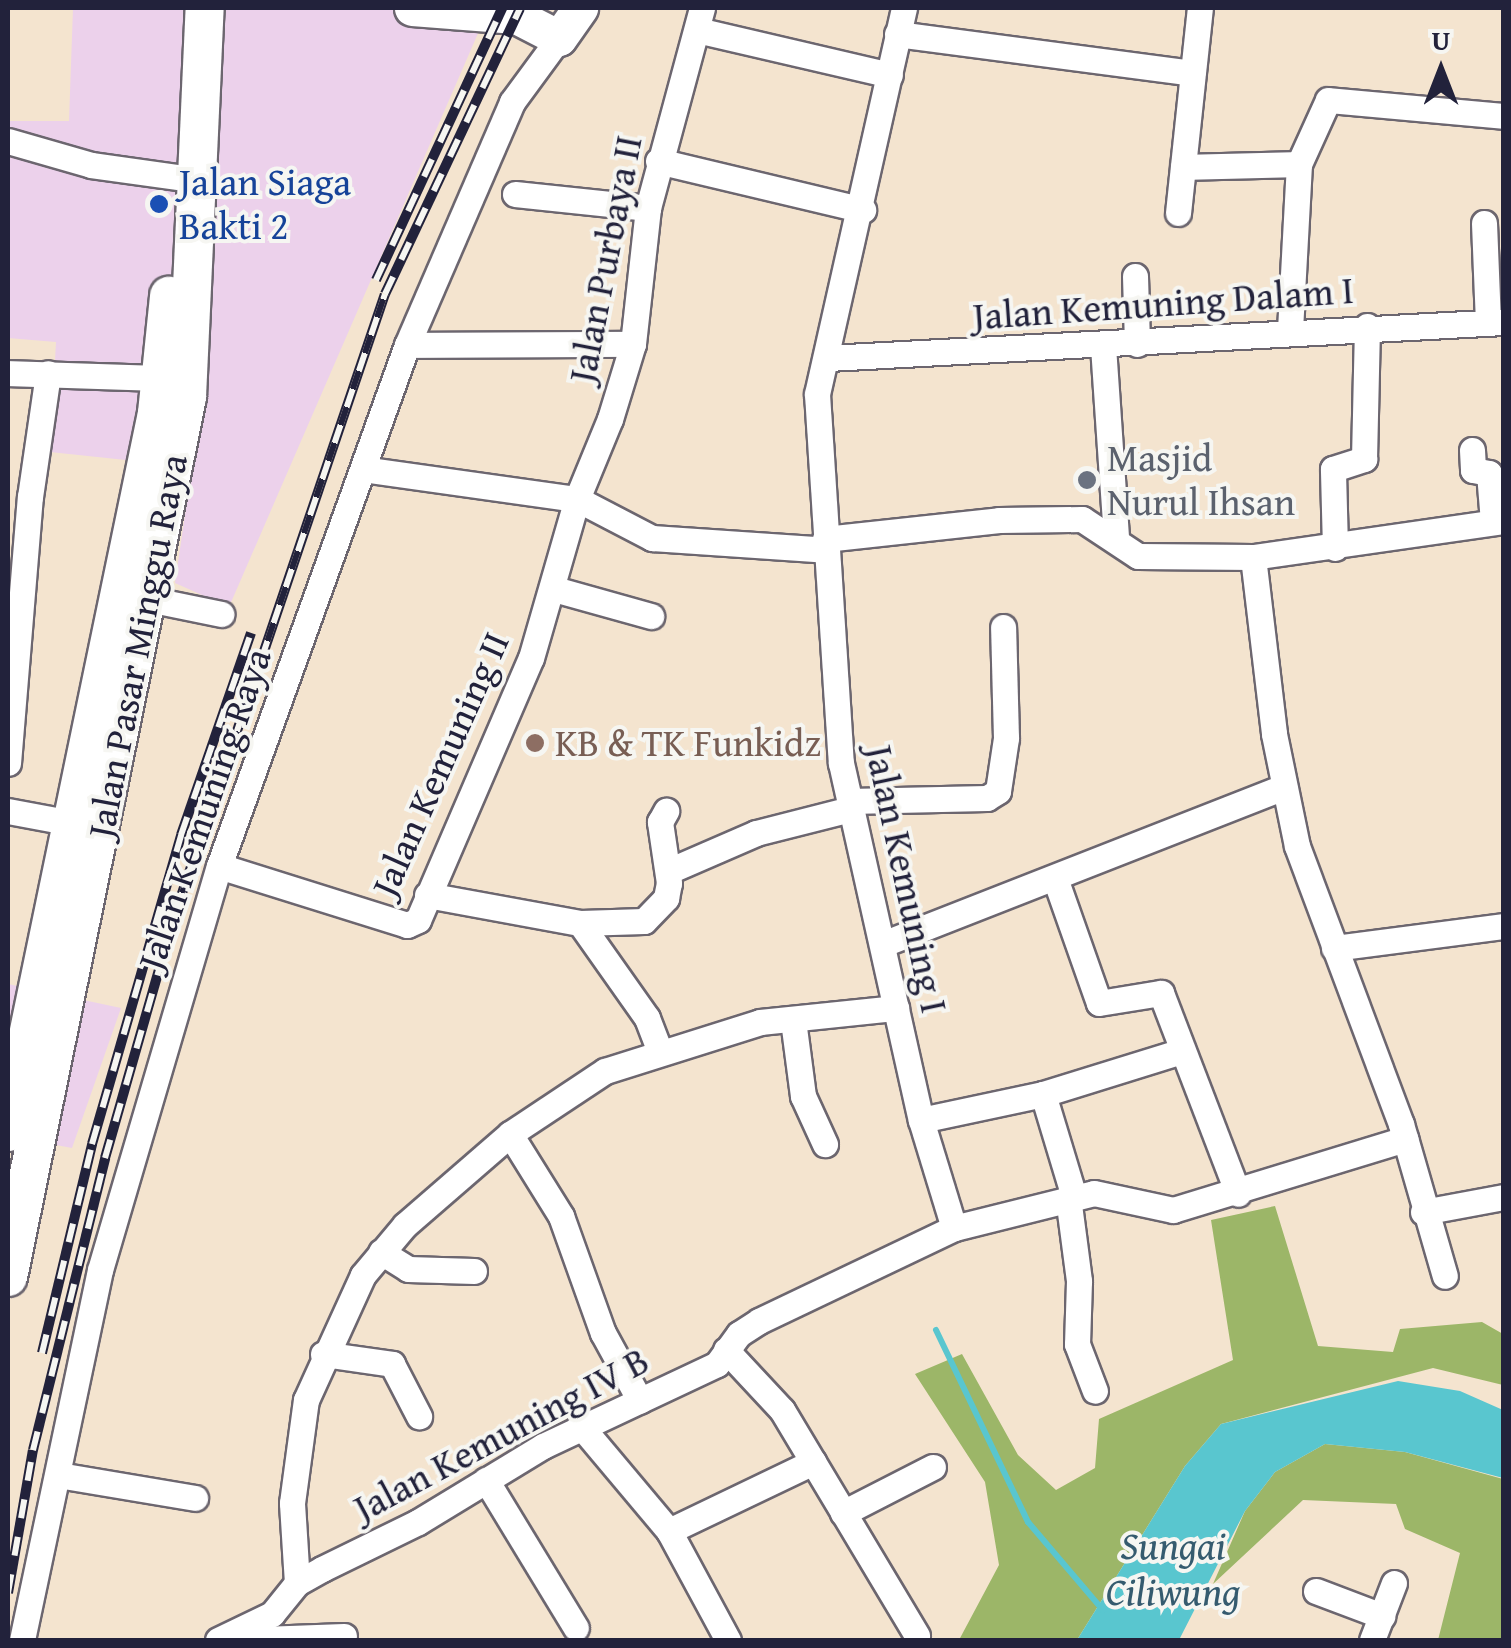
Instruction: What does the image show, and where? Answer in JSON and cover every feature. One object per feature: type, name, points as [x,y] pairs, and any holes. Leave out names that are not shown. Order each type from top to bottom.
[{"type":"main road","name":"Jalan Pasar Minggu Raya","points":[[8,1132],[60,821],[162,378],[176,177],[180,8]]},
{"type":"main road","name":"Jalan Pasar Minggu Raya","points":[[8,1277],[189,382],[205,8]]},
{"type":"main road","points":[[412,8],[516,16],[558,38],[580,8]]},
{"type":"street","name":"Jalan Kemuning I","points":[[904,8],[863,210],[817,394],[835,706],[850,805],[921,1120],[954,1228]]},
{"type":"street","points":[[1178,212],[1200,8]]},
{"type":"street","points":[[700,18],[890,76]]},
{"type":"street","name":"Jalan Purbaya II","points":[[577,499],[633,344],[648,208],[700,18]]},
{"type":"street","points":[[898,34],[1192,73]]},
{"type":"street","name":"Jalan Kemuning Raya","points":[[22,1640],[100,1270],[219,866],[407,345],[512,102],[558,38]]},
{"type":"street","points":[[1290,330],[1299,164],[1331,98],[1504,116]]},
{"type":"street","points":[[20,144],[86,163],[176,177]]},
{"type":"street","points":[[658,161],[863,210]]},
{"type":"street","points":[[1183,167],[1299,164]]},
{"type":"street","points":[[516,194],[648,208]]},
{"type":"street","points":[[1484,223],[1496,322]]},
{"type":"street","points":[[1136,276],[1137,344]]},
{"type":"street","name":"Jalan Kemuning Dalam I","points":[[828,358],[1137,344],[1290,330],[1496,322]]},
{"type":"street","points":[[1335,548],[1332,469],[1364,459],[1367,326]]},
{"type":"street","points":[[407,345],[633,344]]},
{"type":"street","points":[[1103,346],[1116,539]]},
{"type":"street","points":[[8,373],[162,378]]},
{"type":"street","points":[[8,763],[30,496],[58,373]]},
{"type":"street","points":[[363,469],[577,499],[652,538],[826,545],[1051,518],[1094,522],[1138,556],[1253,557],[1498,522],[1490,473],[1473,470],[1472,450]]},
{"type":"street","name":"Jalan Kemuning II","points":[[219,866],[407,925],[418,920],[480,784],[554,590],[577,499]]},
{"type":"street","points":[[1253,557],[1284,787],[1297,846],[1405,1139],[1423,1212],[1445,1276]]},
{"type":"street","points":[[554,590],[652,616]]},
{"type":"street","points":[[148,599],[220,614]]},
{"type":"street","points":[[671,870],[756,833],[850,805],[986,798],[998,791],[1006,738],[1003,627]]},
{"type":"street","points":[[883,944],[1056,882],[1284,787]]},
{"type":"street","points":[[8,811],[60,821]]},
{"type":"street","points":[[428,895],[580,923],[644,921],[666,898],[671,870],[660,822],[666,811]]},
{"type":"street","points":[[1056,882],[1100,1003],[1161,993],[1238,1194]]},
{"type":"street","points":[[580,923],[647,1018],[660,1049]]},
{"type":"street","points":[[1334,948],[1504,926]]},
{"type":"street","points":[[298,1583],[295,1449],[323,1354],[381,1252],[510,1134],[578,1086],[660,1049],[793,1020],[896,1008]]},
{"type":"street","points":[[793,1020],[803,1096],[825,1144]]},
{"type":"street","points":[[921,1120],[1042,1094],[1182,1051]]},
{"type":"street","points":[[1042,1094],[1071,1197],[1079,1281],[1078,1344],[1095,1391]]},
{"type":"street","points":[[510,1134],[566,1224],[603,1333],[640,1401]]},
{"type":"street","name":"Jalan Kemuning IV B","points":[[245,1638],[298,1583],[580,1425],[717,1364],[726,1350],[760,1321],[954,1228],[1071,1197],[1110,1194],[1172,1210],[1238,1194],[1405,1139]]},
{"type":"street","points":[[1423,1212],[1504,1196]]},
{"type":"street","points":[[381,1252],[408,1268],[474,1271]]},
{"type":"street","points":[[726,1350],[782,1410],[917,1636]]},
{"type":"street","points":[[323,1354],[392,1364],[419,1416]]},
{"type":"street","points":[[580,1425],[668,1531],[728,1640]]},
{"type":"street","points":[[668,1531],[729,1496],[735,1504],[813,1462]]},
{"type":"street","points":[[843,1513],[933,1468]]},
{"type":"street","points":[[58,1475],[195,1498]]},
{"type":"street","points":[[486,1480],[576,1628]]},
{"type":"street","points":[[1372,1640],[1394,1583]]},
{"type":"street","points":[[1316,1590],[1382,1616]]},
{"type":"street","points":[[245,1638],[344,1636]]},
{"type":"shaded area","points":[[73,8],[489,8],[229,607],[175,583],[192,467],[50,452],[56,342],[8,338],[8,121],[69,121]]},
{"type":"shaded area","points":[[8,984],[121,1008],[72,1148],[8,1136]]},
{"type":"green space","points":[[1275,1206],[1318,1346],[1393,1352],[1400,1329],[1482,1322],[1503,1334],[1503,1385],[1433,1368],[1221,1424],[1185,1466],[1077,1640],[959,1640],[999,1565],[985,1482],[915,1374],[962,1354],[1018,1455],[1056,1490],[1095,1468],[1099,1419],[1233,1360],[1211,1220]]},
{"type":"green space","points":[[1325,1444],[1405,1452],[1503,1479],[1503,1640],[1438,1640],[1460,1553],[1405,1529],[1396,1504],[1303,1500],[1213,1584],[1245,1511],[1275,1472]]},
{"type":"water","name":"Sungai Ciliwung","points":[[1398,1381],[1460,1391],[1503,1410],[1503,1478],[1405,1452],[1325,1444],[1275,1472],[1245,1511],[1179,1640],[1077,1640],[1185,1466],[1221,1424]]},
{"type":"waterway","points":[[936,1330],[1028,1522],[1103,1610]]},
{"type":"railway","points":[[376,280],[502,8]]},
{"type":"railway","points":[[8,1593],[33,1450],[105,1158],[176,911],[385,294],[520,8]]},
{"type":"railway","points":[[42,1353],[92,1144],[181,835],[251,633]]},
{"type":"place","name":"Jalan Siaga Bakti 2","points":[[159,204]]},
{"type":"place","name":"Masjid Nurul Ihsan","points":[[1087,480]]},
{"type":"place","name":"KB & TK Funkidz","points":[[535,743]]}]
